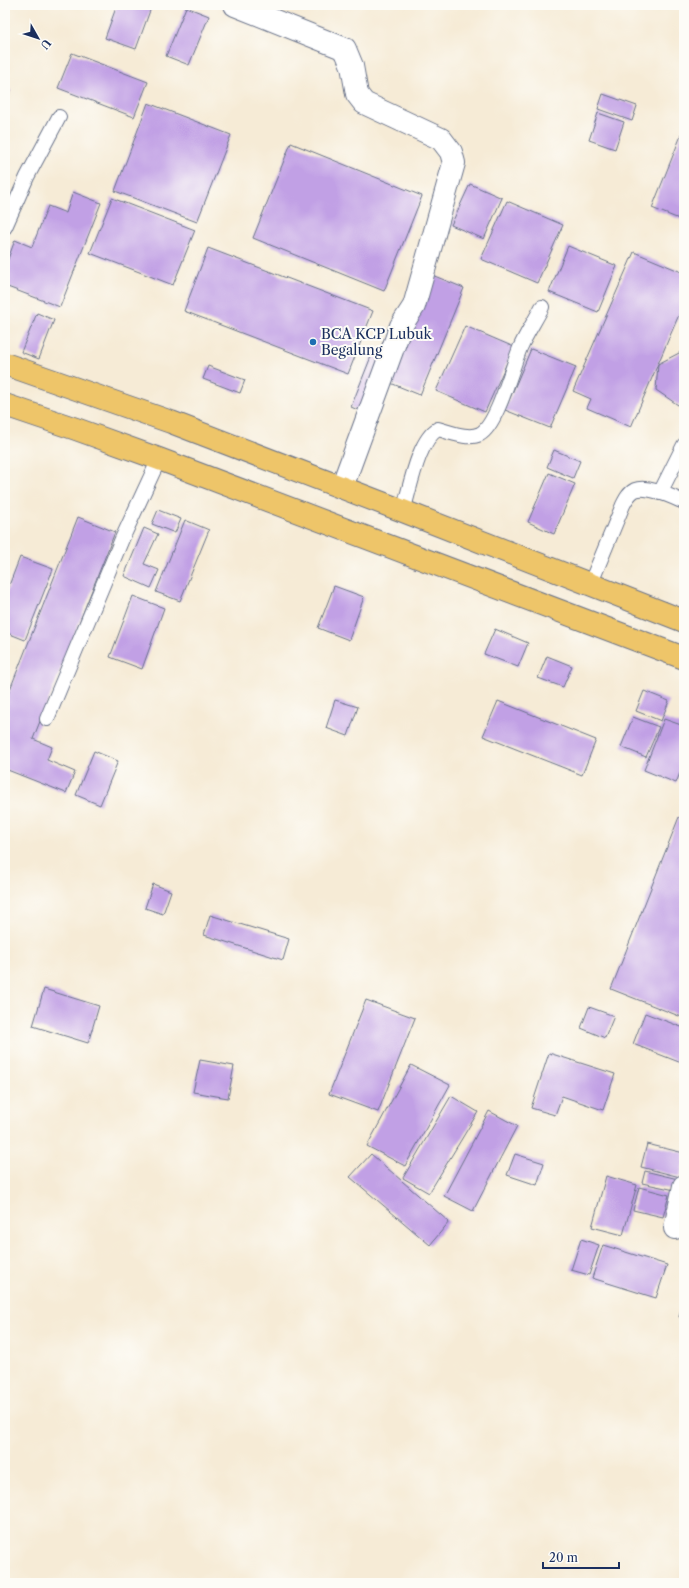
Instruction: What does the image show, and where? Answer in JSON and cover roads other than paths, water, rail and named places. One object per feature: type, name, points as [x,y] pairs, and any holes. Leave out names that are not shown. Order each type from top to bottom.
[{"type":"highway","points":[[8,365],[172,422],[684,621]]},
{"type":"highway","points":[[5,405],[76,428],[684,658]]},
{"type":"street","points":[[235,5],[345,49],[352,66],[357,94],[364,103],[442,139],[451,152],[454,163],[414,306],[401,326],[342,487]]},
{"type":"street","points":[[675,1228],[684,1186]]},
{"type":"lane","points":[[5,227],[27,177],[59,117]]},
{"type":"lane","points":[[403,511],[421,449],[431,433],[438,429],[471,437],[480,434],[486,429],[493,418],[520,347],[542,307]]},
{"type":"lane","points":[[660,493],[684,445]]},
{"type":"lane","points":[[47,719],[122,539],[159,459]]},
{"type":"lane","points":[[590,584],[628,496],[635,490],[643,488],[684,502]]},
{"type":"place","name":"BCA KCP Lubuk Begalung","points":[[313,342]]}]
